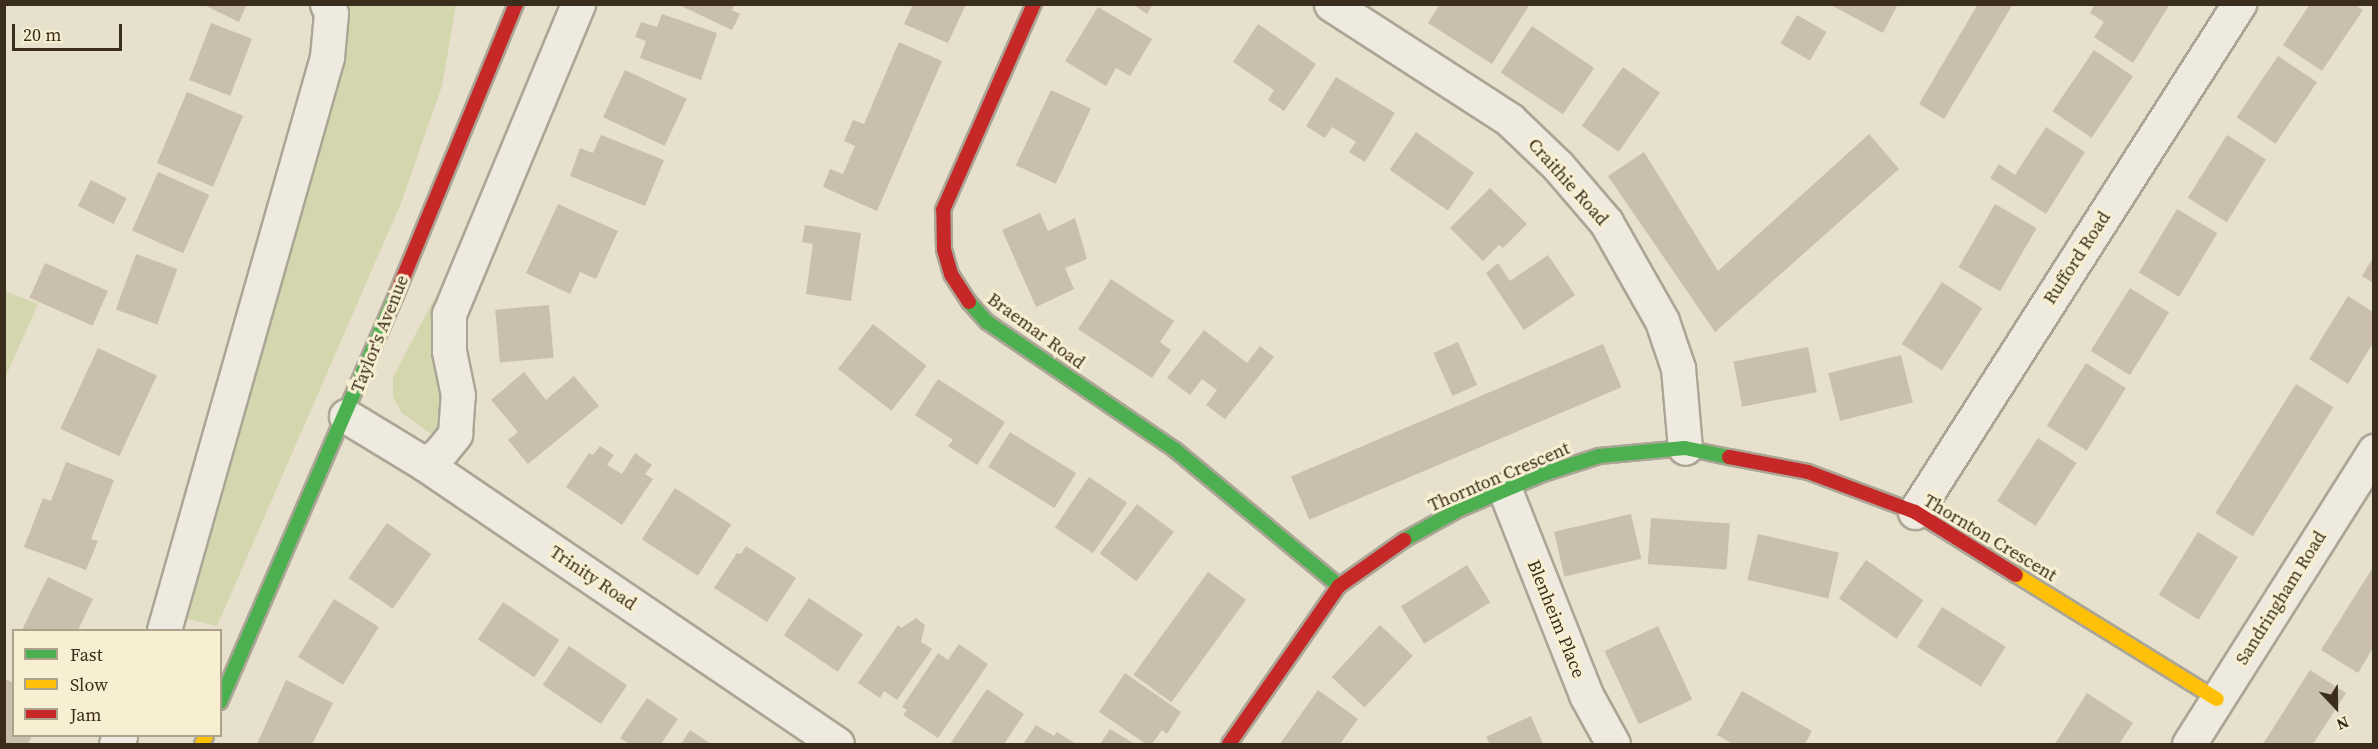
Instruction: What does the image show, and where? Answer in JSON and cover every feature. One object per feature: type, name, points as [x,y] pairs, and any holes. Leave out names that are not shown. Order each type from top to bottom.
[{"type":"street","points":[[164,629],[327,57],[331,13],[327,4]]},
{"type":"street","name":"Taylor's Avenue","points":[[222,692],[229,657],[346,416],[516,4]]},
{"type":"street","points":[[425,464],[439,454],[455,434],[458,395],[449,351],[449,314],[578,4]]},
{"type":"street","name":"Braemar Road","points":[[1034,4],[943,210],[944,249],[951,274],[962,294],[987,322],[1174,449],[1339,586]]},
{"type":"street","name":"Craithie Road","points":[[1331,4],[1510,120],[1558,166],[1606,222],[1662,321],[1678,368],[1685,448]]},
{"type":"street","name":"Rufford Road","points":[[1915,512],[2239,4]]},
{"type":"street","name":"Trinity Road","points":[[346,416],[425,464],[837,744]]},
{"type":"street","name":"Thornton Crescent","points":[[1229,744],[1339,586],[1404,540],[1460,509],[1599,456],[1685,448],[1808,472],[1915,512],[2217,699]]},
{"type":"street","name":"Sandringham Road","points":[[2188,744],[2373,451]]},
{"type":"street","name":"Blenheim Place","points":[[1505,490],[1586,695],[1613,744]]},
{"type":"green space","points":[[343,5],[456,5],[442,86],[401,203],[217,626],[175,616],[347,47]]},
{"type":"green space","points":[[5,291],[38,304],[5,378]]},
{"type":"green space","points":[[434,299],[443,428],[431,434],[402,413],[393,397],[393,377]]},
{"type":"building","points":[[202,4],[247,4],[239,22]]},
{"type":"building","points":[[677,4],[735,4],[732,10],[740,14],[732,30]]},
{"type":"building","points":[[913,4],[966,4],[948,43],[904,24]]},
{"type":"building","points":[[1133,4],[1153,4],[1147,14]]},
{"type":"building","points":[[1440,4],[1530,4],[1492,64],[1428,23]]},
{"type":"building","points":[[1829,4],[1898,4],[1883,33]]},
{"type":"building","points":[[1978,4],[2013,4],[1944,119],[1919,104]]},
{"type":"building","points":[[2095,4],[2170,4],[2133,63],[2094,37],[2104,22],[2090,13]]},
{"type":"building","points":[[2310,4],[2354,4],[2363,10],[2322,71],[2283,45]]},
{"type":"building","points":[[1098,7],[1152,39],[1130,76],[1116,68],[1106,86],[1065,61]]},
{"type":"building","points":[[662,14],[717,33],[701,80],[640,58],[646,41],[635,37],[641,22],[657,27]]},
{"type":"building","points":[[1797,15],[1826,32],[1810,61],[1780,44]]},
{"type":"building","points":[[211,23],[252,39],[230,96],[189,80]]},
{"type":"building","points":[[1258,24],[1316,64],[1284,111],[1268,100],[1274,90],[1233,62]]},
{"type":"building","points":[[1532,26],[1594,68],[1563,114],[1501,72]]},
{"type":"building","points":[[899,42],[942,61],[877,211],[823,187],[830,169],[843,174],[855,146],[844,141],[853,120],[864,124]]},
{"type":"building","points":[[2094,50],[2133,76],[2092,138],[2053,111]]},
{"type":"building","points":[[2278,56],[2317,82],[2276,144],[2237,117]]},
{"type":"building","points":[[1623,67],[1660,93],[1619,152],[1582,126]]},
{"type":"building","points":[[625,70],[687,99],[665,146],[603,117]]},
{"type":"building","points":[[1336,77],[1395,113],[1365,162],[1349,152],[1356,142],[1332,127],[1325,138],[1306,126]]},
{"type":"building","points":[[1051,90],[1091,109],[1056,184],[1016,165]]},
{"type":"building","points":[[187,92],[243,116],[213,187],[157,163]]},
{"type":"building","points":[[2046,127],[2085,152],[2046,214],[1990,178],[1999,164],[2015,175]]},
{"type":"building","points":[[1416,132],[1474,173],[1448,210],[1390,170]]},
{"type":"building","points":[[1869,134],[1899,169],[1715,332],[1608,176],[1644,152],[1718,271]]},
{"type":"building","points":[[601,135],[664,160],[645,206],[570,176],[580,148],[593,153]]},
{"type":"building","points":[[2227,135],[2266,159],[2227,222],[2188,198]]},
{"type":"building","points":[[158,172],[209,195],[183,253],[132,230]]},
{"type":"building","points":[[91,180],[127,198],[113,224],[78,206]]},
{"type":"building","points":[[1490,188],[1527,224],[1503,248],[1499,245],[1483,261],[1450,228]]},
{"type":"building","points":[[558,204],[618,231],[596,279],[580,272],[570,294],[526,273]]},
{"type":"building","points":[[1995,204],[2037,228],[2000,291],[1958,267]]},
{"type":"building","points":[[2177,209],[2217,233],[2179,297],[2139,272]]},
{"type":"building","points":[[1040,213],[1048,231],[1075,218],[1087,259],[1065,268],[1074,289],[1036,307],[1002,230]]},
{"type":"building","points":[[805,225],[861,233],[851,301],[806,294],[813,244],[802,242]]},
{"type":"building","points":[[136,254],[177,269],[157,324],[116,309]]},
{"type":"building","points":[[1548,255],[1575,295],[1524,330],[1486,273],[1498,263],[1510,281]]},
{"type":"building","points":[[2373,258],[2373,283],[2362,276]]},
{"type":"building","points":[[45,263],[108,291],[93,326],[30,298]]},
{"type":"building","points":[[1111,279],[1174,321],[1160,342],[1171,350],[1152,378],[1078,329]]},
{"type":"building","points":[[1942,282],[1982,308],[1942,370],[1902,344]]},
{"type":"building","points":[[2130,288],[2169,312],[2130,375],[2091,351]]},
{"type":"building","points":[[2348,296],[2373,312],[2373,343],[2348,384],[2309,359]]},
{"type":"building","points":[[549,305],[554,358],[500,363],[495,310]]},
{"type":"building","points":[[873,324],[927,366],[891,411],[838,369]]},
{"type":"building","points":[[1204,330],[1247,363],[1260,346],[1274,357],[1225,419],[1206,405],[1217,390],[1202,379],[1190,395],[1167,378]]},
{"type":"building","points":[[1458,342],[1477,385],[1452,396],[1433,353]]},
{"type":"building","points":[[1603,344],[1621,387],[1309,520],[1291,476]]},
{"type":"building","points":[[1808,347],[1817,392],[1742,407],[1733,362]]},
{"type":"building","points":[[98,348],[157,375],[119,456],[60,429]]},
{"type":"building","points":[[1901,355],[1913,403],[1840,421],[1828,373]]},
{"type":"building","points":[[2086,363],[2126,388],[2087,451],[2047,426]]},
{"type":"building","points":[[524,372],[546,400],[574,376],[599,406],[528,464],[508,440],[518,432],[491,400]]},
{"type":"building","points":[[938,379],[1005,422],[977,465],[948,446],[953,440],[915,415]]},
{"type":"building","points":[[2296,384],[2333,407],[2253,536],[2215,513]]},
{"type":"building","points":[[1010,432],[1076,473],[1054,508],[988,467]]},
{"type":"building","points":[[2038,438],[2077,463],[2036,526],[1997,501]]},
{"type":"building","points":[[600,446],[614,455],[607,465],[622,474],[635,453],[652,465],[645,474],[653,479],[622,525],[566,487],[589,453],[593,455]]},
{"type":"building","points":[[66,462],[114,480],[91,539],[98,541],[86,570],[24,547],[43,498],[51,501]]},
{"type":"building","points":[[1089,477],[1127,503],[1093,553],[1055,528]]},
{"type":"building","points":[[675,488],[731,524],[698,576],[642,539]]},
{"type":"building","points":[[1137,504],[1174,532],[1136,581],[1100,554]]},
{"type":"building","points":[[1631,514],[1641,559],[1564,577],[1554,532]]},
{"type":"building","points":[[1651,518],[1730,524],[1727,569],[1648,564]]},
{"type":"building","points":[[387,523],[431,554],[393,609],[349,578]]},
{"type":"building","points":[[2198,532],[2238,557],[2199,620],[2159,595]]},
{"type":"building","points":[[1758,534],[1839,553],[1828,598],[1747,580]]},
{"type":"building","points":[[746,546],[796,578],[767,622],[714,588],[737,553],[741,554]]},
{"type":"building","points":[[1866,560],[1923,600],[1896,639],[1839,599]]},
{"type":"building","points":[[1467,565],[1490,602],[1424,644],[1401,606]]},
{"type":"building","points":[[2373,567],[2373,648],[2358,673],[2321,650]]},
{"type":"building","points":[[1208,572],[1246,600],[1171,702],[1133,675]]},
{"type":"building","points":[[48,577],[93,599],[78,629],[22,629]]},
{"type":"building","points":[[809,598],[863,634],[838,672],[784,635]]},
{"type":"building","points":[[334,599],[379,627],[343,685],[298,657]]},
{"type":"building","points":[[503,602],[559,640],[534,677],[478,639]]},
{"type":"building","points":[[1942,607],[2006,647],[1981,687],[1917,647]]},
{"type":"building","points":[[916,618],[925,625],[921,642],[932,649],[897,700],[884,691],[880,698],[858,683],[898,625],[901,628]]},
{"type":"building","points":[[1380,625],[1413,656],[1364,708],[1332,677]]},
{"type":"building","points":[[1658,626],[1692,699],[1639,724],[1605,651]]},
{"type":"building","points":[[959,644],[988,664],[938,738],[903,715],[907,710],[902,707],[938,653],[948,660]]},
{"type":"building","points":[[569,646],[627,685],[601,724],[543,685]]},
{"type":"building","points":[[2310,670],[2346,693],[2313,744],[2263,744]]},
{"type":"building","points":[[1125,673],[1181,712],[1167,734],[1162,730],[1152,744],[1146,744],[1099,712]]},
{"type":"building","points":[[5,679],[12,682],[12,737],[32,737],[28,744],[4,744]]},
{"type":"building","points":[[286,680],[333,703],[312,744],[257,744]]},
{"type":"building","points":[[987,689],[1024,714],[1004,744],[950,744]]},
{"type":"building","points":[[1318,690],[1358,719],[1340,744],[1280,744]]},
{"type":"building","points":[[1742,691],[1812,731],[1805,744],[1733,744],[1717,735]]},
{"type":"building","points":[[2087,693],[2133,723],[2119,744],[2055,744]]},
{"type":"building","points":[[647,698],[678,719],[661,744],[629,744],[620,738]]},
{"type":"building","points":[[1531,716],[1543,744],[1490,744],[1486,737]]},
{"type":"building","points":[[1036,725],[1054,736],[1057,732],[1076,744],[1023,744]]},
{"type":"building","points":[[1110,729],[1135,744],[1100,744]]},
{"type":"building","points":[[690,730],[711,744],[681,744]]},
{"type":"traffic: fast","points":[[222,697],[396,295]]},
{"type":"traffic: fast","points":[[969,302],[987,322],[1174,449],[1339,586]]},
{"type":"traffic: fast","points":[[1404,540],[1460,509],[1543,474],[1599,456],[1685,448],[1729,457]]},
{"type":"traffic: slow","points":[[2016,575],[2217,699]]},
{"type":"traffic: slow","points":[[202,744],[206,737]]},
{"type":"traffic: jam","points":[[396,295],[516,4]]},
{"type":"traffic: jam","points":[[969,302],[951,274],[944,249],[943,210],[1034,4]]},
{"type":"traffic: jam","points":[[1729,457],[1808,472],[1915,512],[2016,575]]},
{"type":"traffic: jam","points":[[1229,744],[1339,586],[1404,540]]}]
